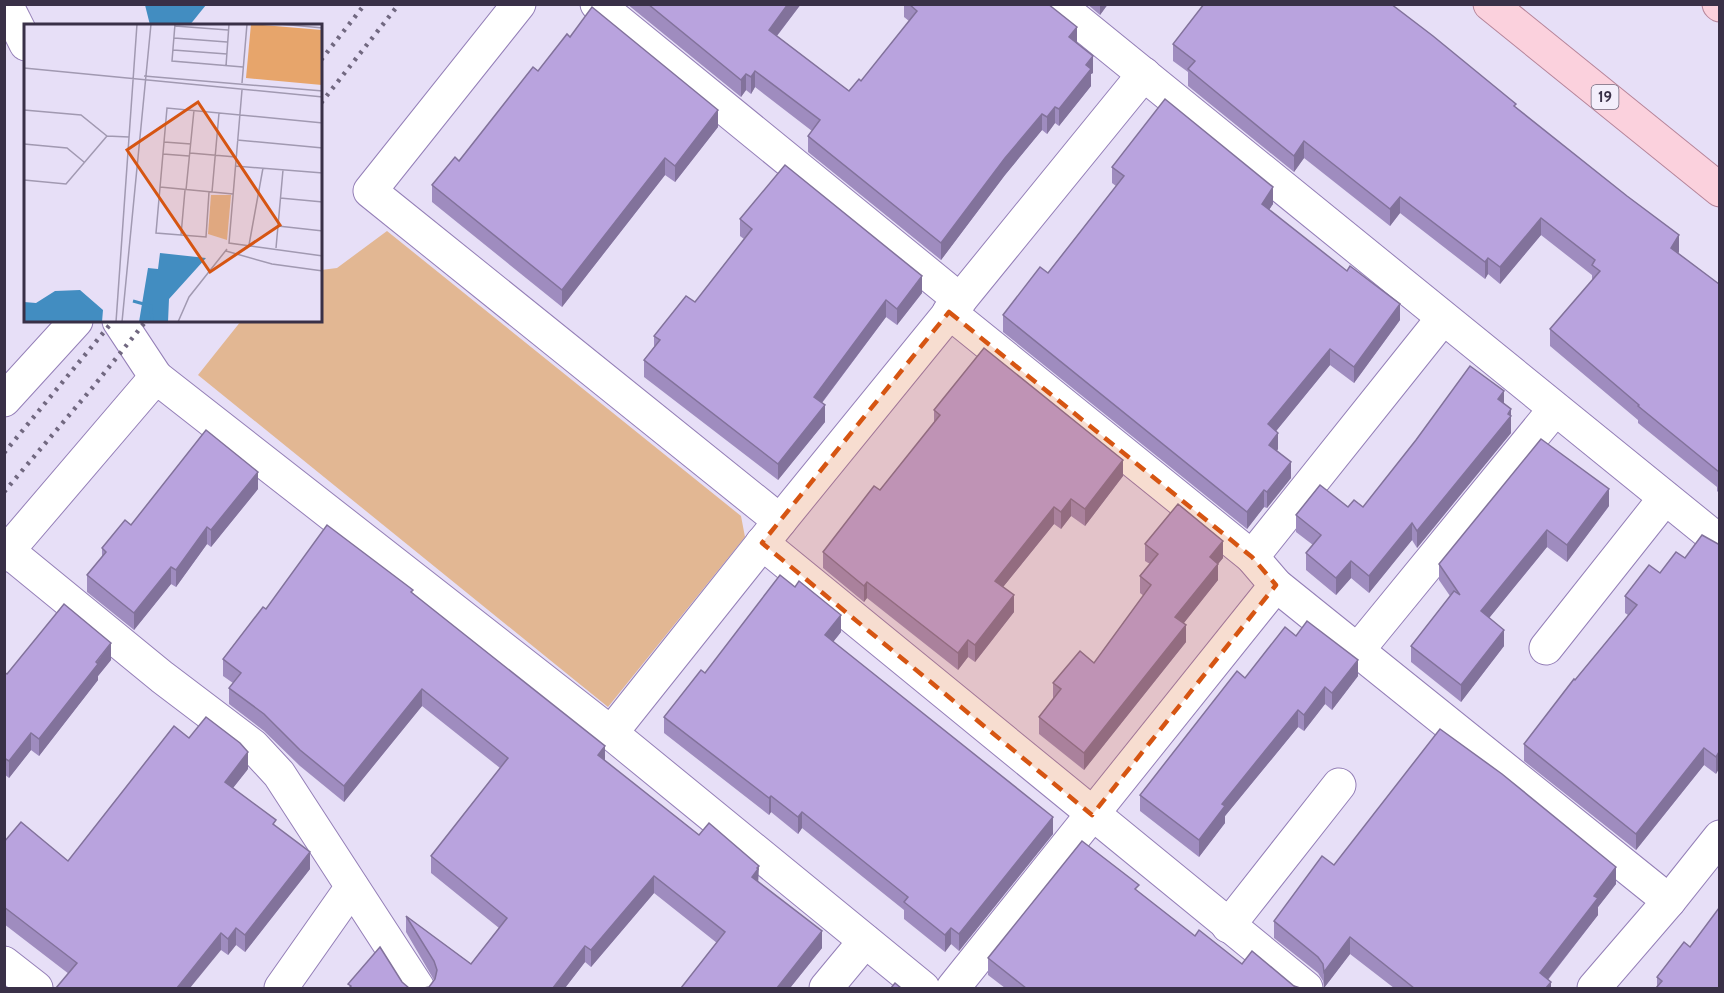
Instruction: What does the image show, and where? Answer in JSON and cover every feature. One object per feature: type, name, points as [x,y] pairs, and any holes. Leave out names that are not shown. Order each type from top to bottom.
[{"type":"main road","name":"19","points":[[1490,4],[1719,190]]},
{"type":"street","points":[[6,4],[24,40]]},
{"type":"street","points":[[519,4],[370,191],[771,532],[1092,815],[1306,988]]},
{"type":"street","points":[[597,4],[1252,557],[1276,585],[1669,901]]},
{"type":"street","points":[[1056,4],[1719,542]]},
{"type":"street","points":[[611,733],[771,532],[1144,74]]},
{"type":"street","points":[[1252,557],[1443,318]]},
{"type":"street","points":[[4,400],[75,322]]},
{"type":"street","points":[[120,322],[156,377],[611,733],[923,988]]},
{"type":"street","points":[[156,377],[6,553],[162,677],[254,746],[279,774],[418,988]]},
{"type":"street","points":[[1357,651],[1555,409]]},
{"type":"street","points":[[1546,648],[1665,498]]},
{"type":"street","points":[[953,988],[1276,585]]},
{"type":"street","points":[[1228,926],[1339,785]]},
{"type":"street","points":[[1594,988],[1669,901],[1719,837]]},
{"type":"street","points":[[281,988],[352,887]]},
{"type":"street","points":[[826,988],[865,941]]},
{"type":"street","points":[[4,963],[36,988]]},
{"type":"highlighted area","points":[[949,312],[1252,557],[1276,585],[1092,815],[762,543]]},
{"type":"shaded area","points":[[387,231],[741,516],[745,537],[608,707],[198,375],[240,322],[322,322],[322,270],[337,268]]},
{"type":"water","points":[[145,4],[206,5],[191,24],[150,24]]},
{"type":"building","points":[[648,4],[788,4],[769,30],[849,91],[859,79],[861,81],[917,11],[909,4],[1048,4],[1077,27],[1069,37],[1093,56],[1086,65],[1091,69],[1059,109],[1055,107],[1047,117],[1042,114],[1005,158],[941,243],[808,136],[820,120],[755,71],[751,77],[746,74],[741,80]]},
{"type":"building","points":[[1204,4],[1391,4],[1516,104],[1514,106],[1679,235],[1671,248],[1719,284],[1719,472],[1638,406],[1550,329],[1600,271],[1592,265],[1595,260],[1541,218],[1500,267],[1488,258],[1485,262],[1400,197],[1390,209],[1304,141],[1294,156],[1188,69],[1195,61],[1173,44]]},
{"type":"building","points":[[592,7],[718,110],[675,166],[665,158],[562,290],[432,185],[455,157],[459,161],[533,67],[538,71],[567,34],[570,37]]},
{"type":"building","points":[[1165,99],[1273,187],[1262,204],[1347,271],[1350,266],[1400,304],[1354,367],[1330,349],[1268,424],[1278,433],[1269,445],[1291,462],[1267,492],[1264,490],[1247,512],[1003,315],[1040,267],[1048,273],[1124,176],[1112,167]]},
{"type":"building","points":[[785,165],[922,276],[897,309],[886,300],[814,397],[825,405],[778,464],[644,360],[660,340],[654,336],[686,296],[695,302],[752,229],[740,219]]},
{"type":"building","points":[[984,348],[1123,460],[1085,509],[1071,499],[1061,512],[1054,507],[995,581],[1014,595],[975,645],[968,640],[958,653],[867,582],[864,586],[823,552],[874,486],[880,490],[940,415],[934,410]]},
{"type":"building","points":[[1470,366],[1504,391],[1498,399],[1511,409],[1508,414],[1511,416],[1417,531],[1412,523],[1369,576],[1351,561],[1336,578],[1306,553],[1321,535],[1296,515],[1320,485],[1348,507],[1354,500],[1363,507]]},
{"type":"building","points":[[206,430],[258,472],[211,530],[207,527],[176,570],[171,567],[134,613],[87,575],[106,552],[102,548],[125,520],[131,525]]},
{"type":"building","points":[[1541,439],[1609,489],[1567,545],[1547,530],[1481,611],[1504,630],[1461,685],[1411,646],[1454,591],[1460,595],[1439,564]]},
{"type":"building","points":[[1178,504],[1223,541],[1210,557],[1218,564],[1175,617],[1186,625],[1084,753],[1039,717],[1061,689],[1053,683],[1080,651],[1094,663],[1151,585],[1140,576],[1158,554],[1145,544]]},
{"type":"building","points":[[327,525],[413,590],[411,592],[605,746],[598,755],[699,835],[709,823],[759,866],[752,877],[822,931],[777,988],[681,988],[725,932],[654,876],[591,950],[585,946],[553,988],[424,988],[429,987],[435,979],[437,970],[434,961],[406,916],[471,964],[507,918],[431,856],[508,758],[422,689],[344,786],[300,750],[264,714],[229,688],[241,673],[223,659],[263,607],[266,609]]},
{"type":"building","points":[[1702,535],[1719,544],[1719,752],[1716,757],[1704,748],[1636,834],[1524,744],[1574,679],[1637,605],[1625,596],[1649,565],[1660,573],[1676,552],[1685,558]]},
{"type":"building","points":[[780,575],[795,587],[799,581],[841,615],[825,635],[1053,817],[959,934],[951,928],[945,935],[904,902],[908,897],[802,812],[798,817],[771,796],[769,798],[664,717],[701,670],[705,673]]},
{"type":"building","points":[[64,604],[111,643],[96,662],[98,664],[39,739],[31,733],[9,761],[4,758],[4,672],[7,674]]},
{"type":"building","points":[[1307,621],[1358,660],[1332,693],[1325,687],[1304,715],[1298,710],[1222,804],[1225,806],[1199,840],[1140,795],[1237,671],[1245,678],[1285,627],[1296,636]]},
{"type":"building","points":[[206,717],[248,752],[225,782],[276,820],[273,824],[310,852],[245,935],[236,928],[228,939],[221,933],[177,988],[56,988],[77,963],[4,907],[4,842],[21,822],[68,861],[174,726],[189,738]]},
{"type":"building","points":[[1440,729],[1502,774],[1616,867],[1594,896],[1598,898],[1540,973],[1551,982],[1546,988],[1414,988],[1350,937],[1324,972],[1323,964],[1318,957],[1274,921],[1322,856],[1334,865]]},
{"type":"building","points":[[1082,841],[1139,885],[1135,889],[1195,936],[1199,930],[1242,964],[1252,951],[1294,986],[1300,988],[1026,988],[988,958]]},
{"type":"building","points":[[1719,908],[1719,988],[1656,988],[1662,981],[1657,977],[1684,942],[1690,947]]},
{"type":"building","points":[[380,947],[402,982],[409,988],[349,988],[351,986],[348,984]]},
{"type":"building","points":[[895,983],[901,988],[891,988]]},
{"type":"railway","points":[[322,59],[365,4]]},
{"type":"railway","points":[[322,102],[399,4]]},
{"type":"railway","points":[[4,453],[112,322]]},
{"type":"railway","points":[[4,492],[145,322]]}]
